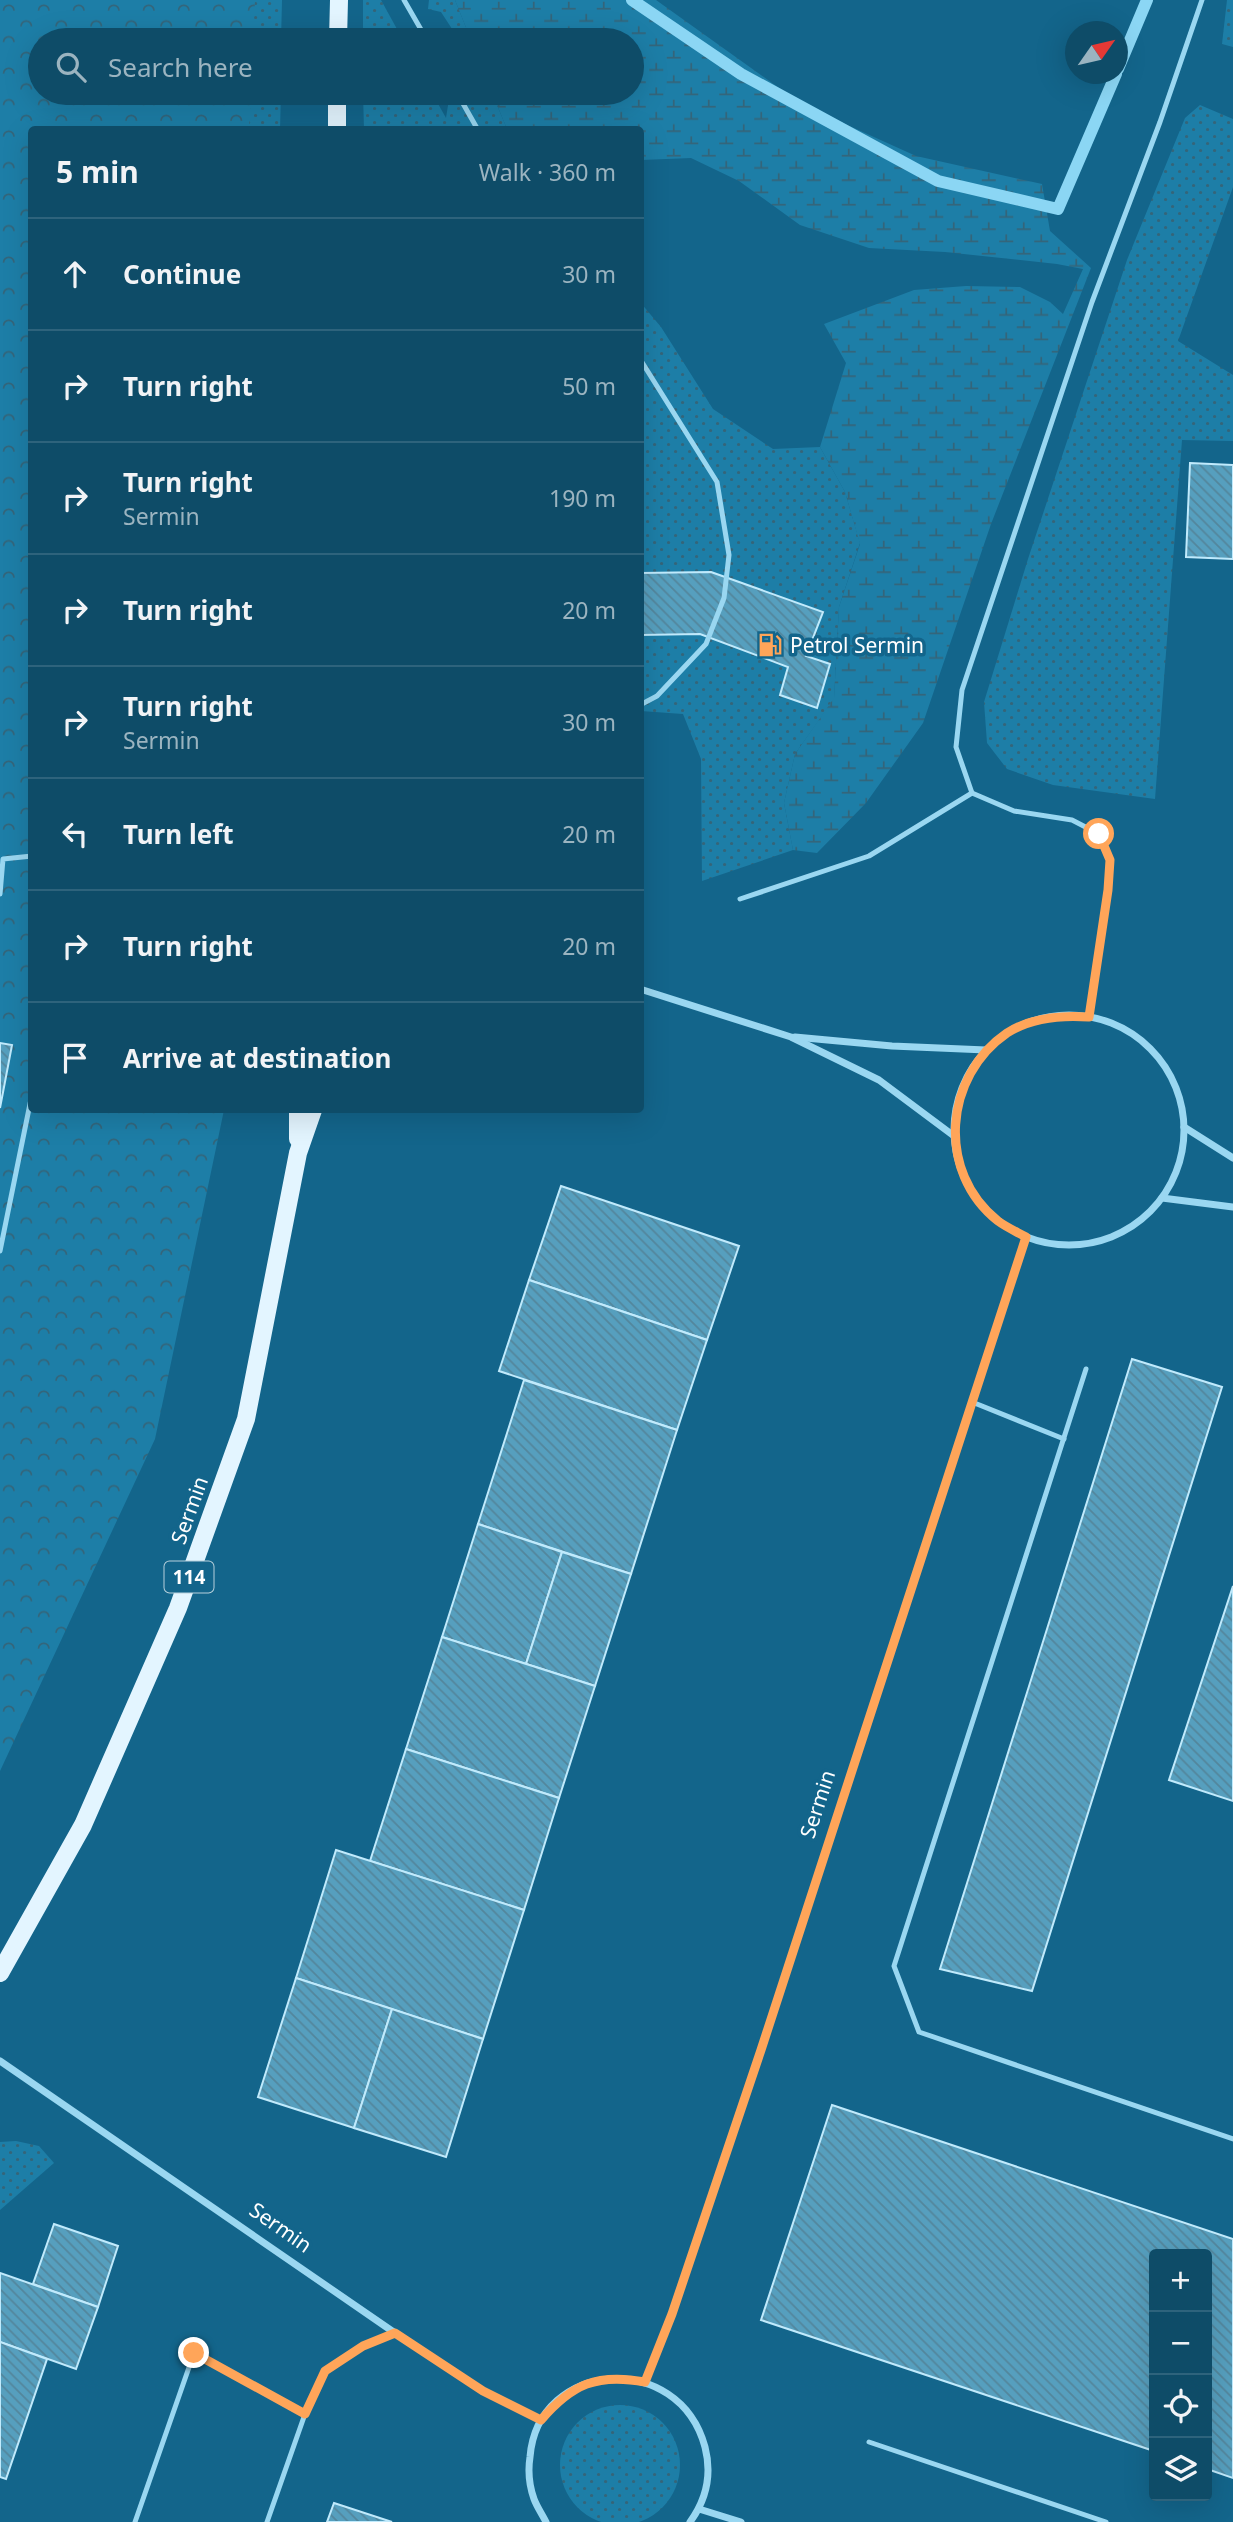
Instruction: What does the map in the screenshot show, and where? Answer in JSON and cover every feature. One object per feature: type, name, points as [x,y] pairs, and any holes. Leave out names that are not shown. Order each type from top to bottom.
[{"type":"main road","points":[[338,0],[338,28]]},
{"type":"main road","points":[[337,105],[337,126]]},
{"type":"main road","name":"Sermin","points":[[298,1113],[298,1153]]},
{"type":"main road","name":"Sermin","points":[[0,1973],[83,1825],[178,1608],[246,1419],[298,1153],[312,1113]]},
{"type":"street","points":[[644,990],[791,1037],[879,1080],[954,1136]]},
{"type":"street","points":[[1062,1015],[1089,1017],[1114,1025],[1138,1038],[1156,1056],[1171,1077],[1181,1102],[1184,1128],[1179,1165],[1162,1198],[1145,1217],[1124,1232],[1101,1242],[1050,1244],[1026,1237],[998,1220],[975,1196],[960,1168],[954,1136],[956,1112],[961,1089],[972,1069],[986,1050],[1008,1032],[1034,1021],[1062,1015]]},
{"type":"street","points":[[791,1037],[892,1046],[986,1050]]},
{"type":"street","points":[[1184,1128],[1233,1158]]},
{"type":"street","points":[[1162,1198],[1233,1207]]},
{"type":"street","name":"Sermin","points":[[645,2382],[672,2314],[761,2050],[1026,1237]]},
{"type":"street","name":"Sermin","points":[[0,2061],[395,2333],[483,2391],[541,2420]]},
{"type":"street","points":[[546,2522],[533,2498],[528,2472],[531,2445],[541,2420],[557,2402],[576,2388],[598,2380],[621,2378],[645,2382],[668,2393],[688,2410],[701,2433],[708,2458],[708,2484],[699,2509],[690,2522]]},
{"type":"street","points":[[699,2509],[741,2522]]},
{"type":"lane","points":[[404,0],[420,28]]},
{"type":"lane","points":[[1089,1017],[1110,860],[1099,834],[1072,820],[1014,811],[972,793],[956,747],[962,690],[1092,302],[1160,122],[1202,0]]},
{"type":"lane","points":[[464,105],[476,126]]},
{"type":"lane","points":[[644,365],[717,482],[729,555],[724,598],[706,643],[657,696],[644,703]]},
{"type":"lane","points":[[740,899],[869,856],[972,793]]},
{"type":"lane","points":[[0,894],[3,859],[28,855]]},
{"type":"lane","points":[[0,1251],[28,1113]]},
{"type":"lane","points":[[1087,1369],[894,1966],[919,2032],[1233,2139]]},
{"type":"lane","points":[[972,1402],[1064,1439]]},
{"type":"lane","points":[[267,2522],[305,2414],[325,2371],[363,2346],[395,2333]]},
{"type":"lane","points":[[135,2522],[194,2353],[305,2414]]},
{"type":"lane","points":[[869,2442],[1106,2522]]},
{"type":"green space","points":[[0,0],[255,0],[254,28],[28,28],[28,105],[250,105],[249,126],[28,126],[28,1113],[223,1113],[155,1439],[0,1771]]},
{"type":"green space","points":[[159,0],[282,0],[281,28],[160,28]]},
{"type":"green space","points":[[363,0],[381,0],[396,28],[363,28]]},
{"type":"green space","points":[[429,0],[455,0],[466,28],[451,28],[441,12],[428,9]]},
{"type":"green space","points":[[455,0],[656,0],[803,105],[916,156],[1042,184],[1050,231],[1091,268],[991,524],[923,723],[866,803],[817,853],[793,850],[784,803],[795,754],[834,698],[839,607],[860,544],[845,492],[820,447],[846,363],[824,324],[914,290],[966,286],[1020,287],[1050,302],[1063,314],[1083,269],[945,252],[869,248],[800,225],[739,181],[691,158],[644,160],[644,126],[506,126],[497,105],[644,105],[644,28],[466,28]]},
{"type":"green space","points":[[1227,0],[1233,0],[1233,47],[1222,44]]},
{"type":"green space","points":[[164,105],[281,105],[280,126],[165,126]]},
{"type":"green space","points":[[363,105],[439,105],[446,118],[448,105],[497,105],[506,126],[364,126]]},
{"type":"green space","points":[[1200,105],[1233,119],[1233,187],[1178,341],[1233,375],[1233,441],[1182,440],[1155,799],[1053,785],[1007,769],[987,743],[984,702],[1028,559],[1127,260],[1185,118]]},
{"type":"green space","points":[[644,307],[661,327],[713,409],[773,449],[820,447],[845,492],[860,543],[839,607],[834,699],[795,754],[784,803],[793,850],[702,881],[701,759],[683,714],[644,711]]},
{"type":"green space","points":[[16,2141],[39,2146],[54,2163],[0,2210],[0,2142]]},
{"type":"green space","points":[[608,2406],[632,2406],[653,2415],[670,2432],[679,2453],[679,2477],[670,2498],[653,2515],[635,2523],[605,2523],[587,2515],[570,2498],[561,2477],[561,2453],[570,2432],[587,2415]]},
{"type":"building","points":[[1190,463],[1233,465],[1233,559],[1186,557]]},
{"type":"building","name":"Petrol Sermin","points":[[711,572],[823,612],[806,656],[830,664],[817,708],[780,695],[788,667],[700,634],[644,635],[644,573]]},
{"type":"building","points":[[0,1043],[12,1045],[0,1108]]},
{"type":"building","points":[[561,1186],[739,1246],[707,1340],[529,1280]]},
{"type":"building","points":[[529,1280],[707,1340],[677,1430],[499,1371]]},
{"type":"building","points":[[1132,1359],[1222,1387],[1032,1991],[940,1969]]},
{"type":"building","points":[[524,1380],[677,1430],[631,1574],[478,1524]]},
{"type":"building","points":[[478,1524],[562,1552],[526,1664],[442,1637]]},
{"type":"building","points":[[562,1552],[631,1574],[595,1686],[526,1664]]},
{"type":"building","points":[[1233,1586],[1233,1801],[1169,1780]]},
{"type":"building","points":[[442,1637],[595,1686],[559,1798],[406,1749]]},
{"type":"building","points":[[406,1749],[559,1798],[524,1910],[370,1861]]},
{"type":"building","points":[[336,1850],[524,1910],[483,2039],[296,1978]]},
{"type":"building","points":[[296,1978],[392,2009],[354,2128],[258,2097]]},
{"type":"building","points":[[392,2009],[483,2039],[446,2157],[354,2128]]},
{"type":"building","points":[[832,2105],[1233,2239],[1233,2478],[1212,2471],[1212,2249],[1149,2249],[1149,2449],[761,2320]]},
{"type":"building","points":[[54,2224],[118,2246],[98,2307],[33,2284]]},
{"type":"building","points":[[0,2273],[98,2307],[76,2369],[0,2342]]},
{"type":"building","points":[[0,2342],[47,2359],[6,2479],[0,2477]]},
{"type":"building","points":[[334,2503],[392,2522],[327,2522]]},
{"type":"waterway","points":[[632,0],[741,74],[938,181],[1058,209],[1112,84]]},
{"type":"waterway","points":[[1128,45],[1147,0]]},
{"type":"place","name":"Petrol Sermin","points":[[770,645]]},
{"type":"route","points":[[194,2353],[305,2414],[325,2371],[363,2346],[395,2333],[483,2391],[541,2420],[557,2402],[576,2388],[598,2380],[621,2378],[645,2382],[672,2314],[761,2050],[1026,1237],[998,1220],[975,1196],[960,1168],[954,1136],[961,1089],[986,1050],[1008,1032],[1034,1021],[1062,1015],[1089,1017],[1110,860],[1099,834]]}]
